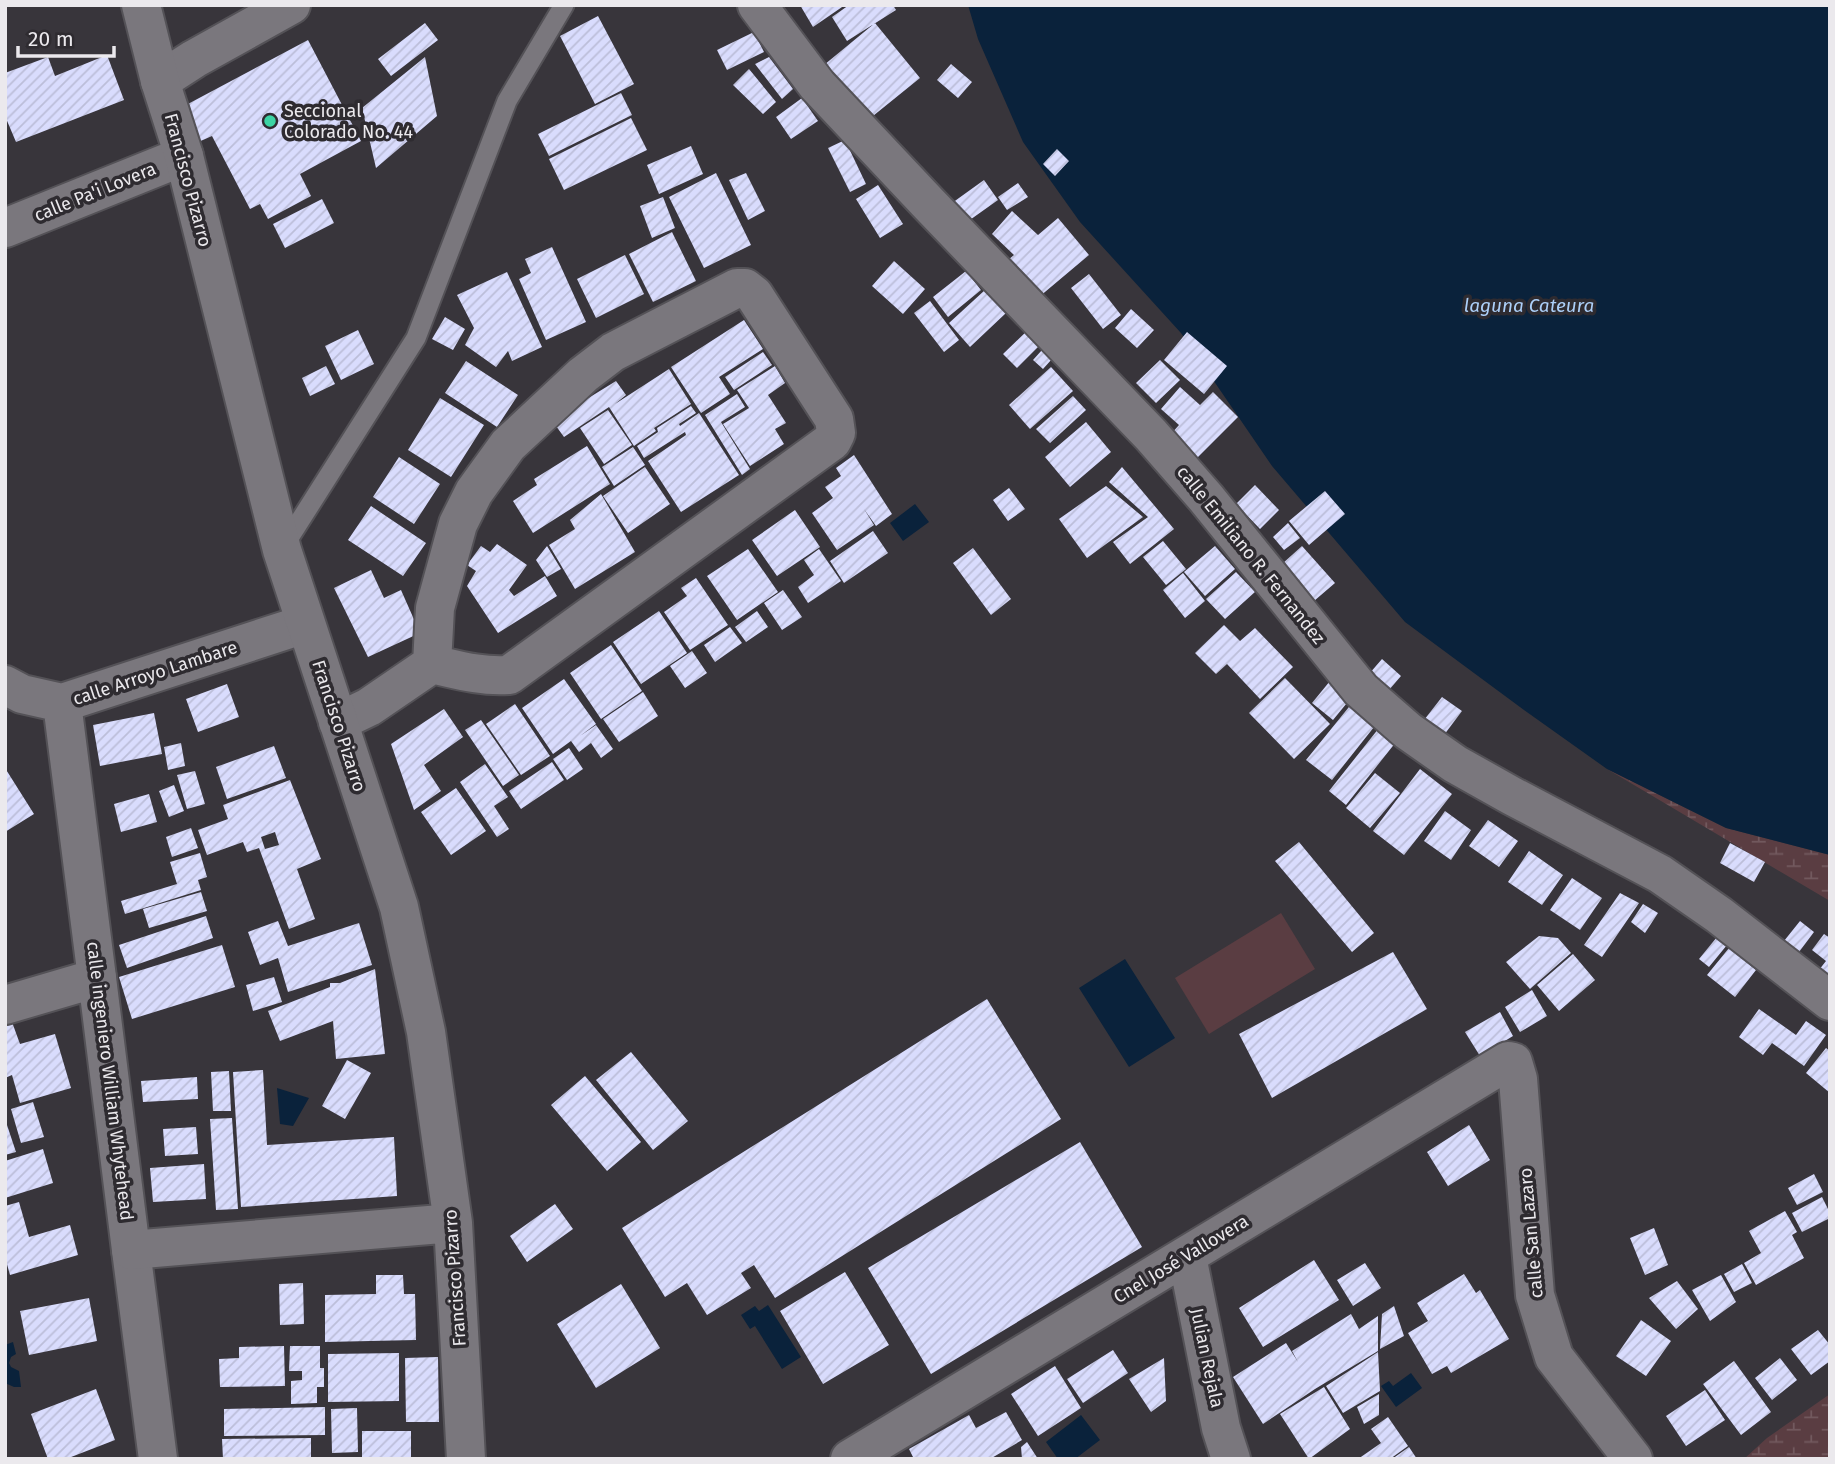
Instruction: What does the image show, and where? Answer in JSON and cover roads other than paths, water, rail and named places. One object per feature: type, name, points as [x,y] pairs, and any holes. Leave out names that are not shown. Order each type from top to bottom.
[{"type":"street","name":"Francisco Pizarro","points":[[141,5],[160,81],[184,156],[282,550],[399,906],[426,1032],[453,1223],[466,1459]]},
{"type":"street","points":[[160,81],[291,5]]},
{"type":"street","name":"calle Emiliano R. Fernandez","points":[[757,5],[817,85],[1093,373],[1206,498],[1361,690],[1408,732],[1455,764],[1660,874],[1719,915],[1830,1001]]},
{"type":"street","name":"calle Pa'i Lovera","points":[[5,229],[184,156]]},
{"type":"street","points":[[338,722],[369,707],[432,664],[476,675],[509,675],[832,441],[836,433],[834,419],[754,295],[745,288],[737,288],[613,352],[583,375],[508,445],[474,492],[458,524],[435,608],[432,664]]},
{"type":"street","name":"calle Arroyo Lambare","points":[[5,685],[22,694],[62,702],[305,624]]},
{"type":"street","name":"calle ingeniero William Whytehead","points":[[62,702],[158,1459]]},
{"type":"street","points":[[5,1005],[97,978]]},
{"type":"street","name":"Cnel José Vallovera","points":[[850,1459],[1508,1061],[1513,1062]]},
{"type":"street","name":"calle San Lazaro","points":[[1513,1062],[1518,1079],[1535,1295],[1544,1328],[1554,1357],[1633,1459]]},
{"type":"street","points":[[131,1250],[453,1223]]},
{"type":"street","name":"Julian Rejala","points":[[1186,1256],[1231,1459]]},
{"type":"lane","points":[[282,550],[416,338],[507,101],[564,5]]},
{"type":"water","name":"laguna Cateura","points":[[968,5],[1830,5],[1830,855],[1726,828],[1607,769],[1405,622],[1272,466],[1181,333],[1080,222],[1023,142],[978,39]]},
{"type":"water","points":[[915,504],[929,522],[903,541],[890,523]]},
{"type":"water","points":[[1125,959],[1175,1038],[1129,1067],[1079,988]]},
{"type":"water","points":[[277,1088],[309,1098],[293,1126],[280,1124]]},
{"type":"water","points":[[768,1305],[801,1357],[782,1369],[755,1326],[750,1329],[741,1315],[755,1306],[759,1311]]},
{"type":"water","points":[[13,1342],[16,1354],[11,1357],[9,1363],[19,1371],[21,1387],[5,1383],[5,1345]]},
{"type":"water","points":[[1411,1373],[1422,1388],[1396,1407],[1381,1386],[1389,1381],[1393,1386]]},
{"type":"water","points":[[1081,1415],[1100,1440],[1075,1459],[1058,1459],[1046,1442]]},
{"type":"place","name":"Seccional Colorado No. 44","points":[[270,121]]}]
